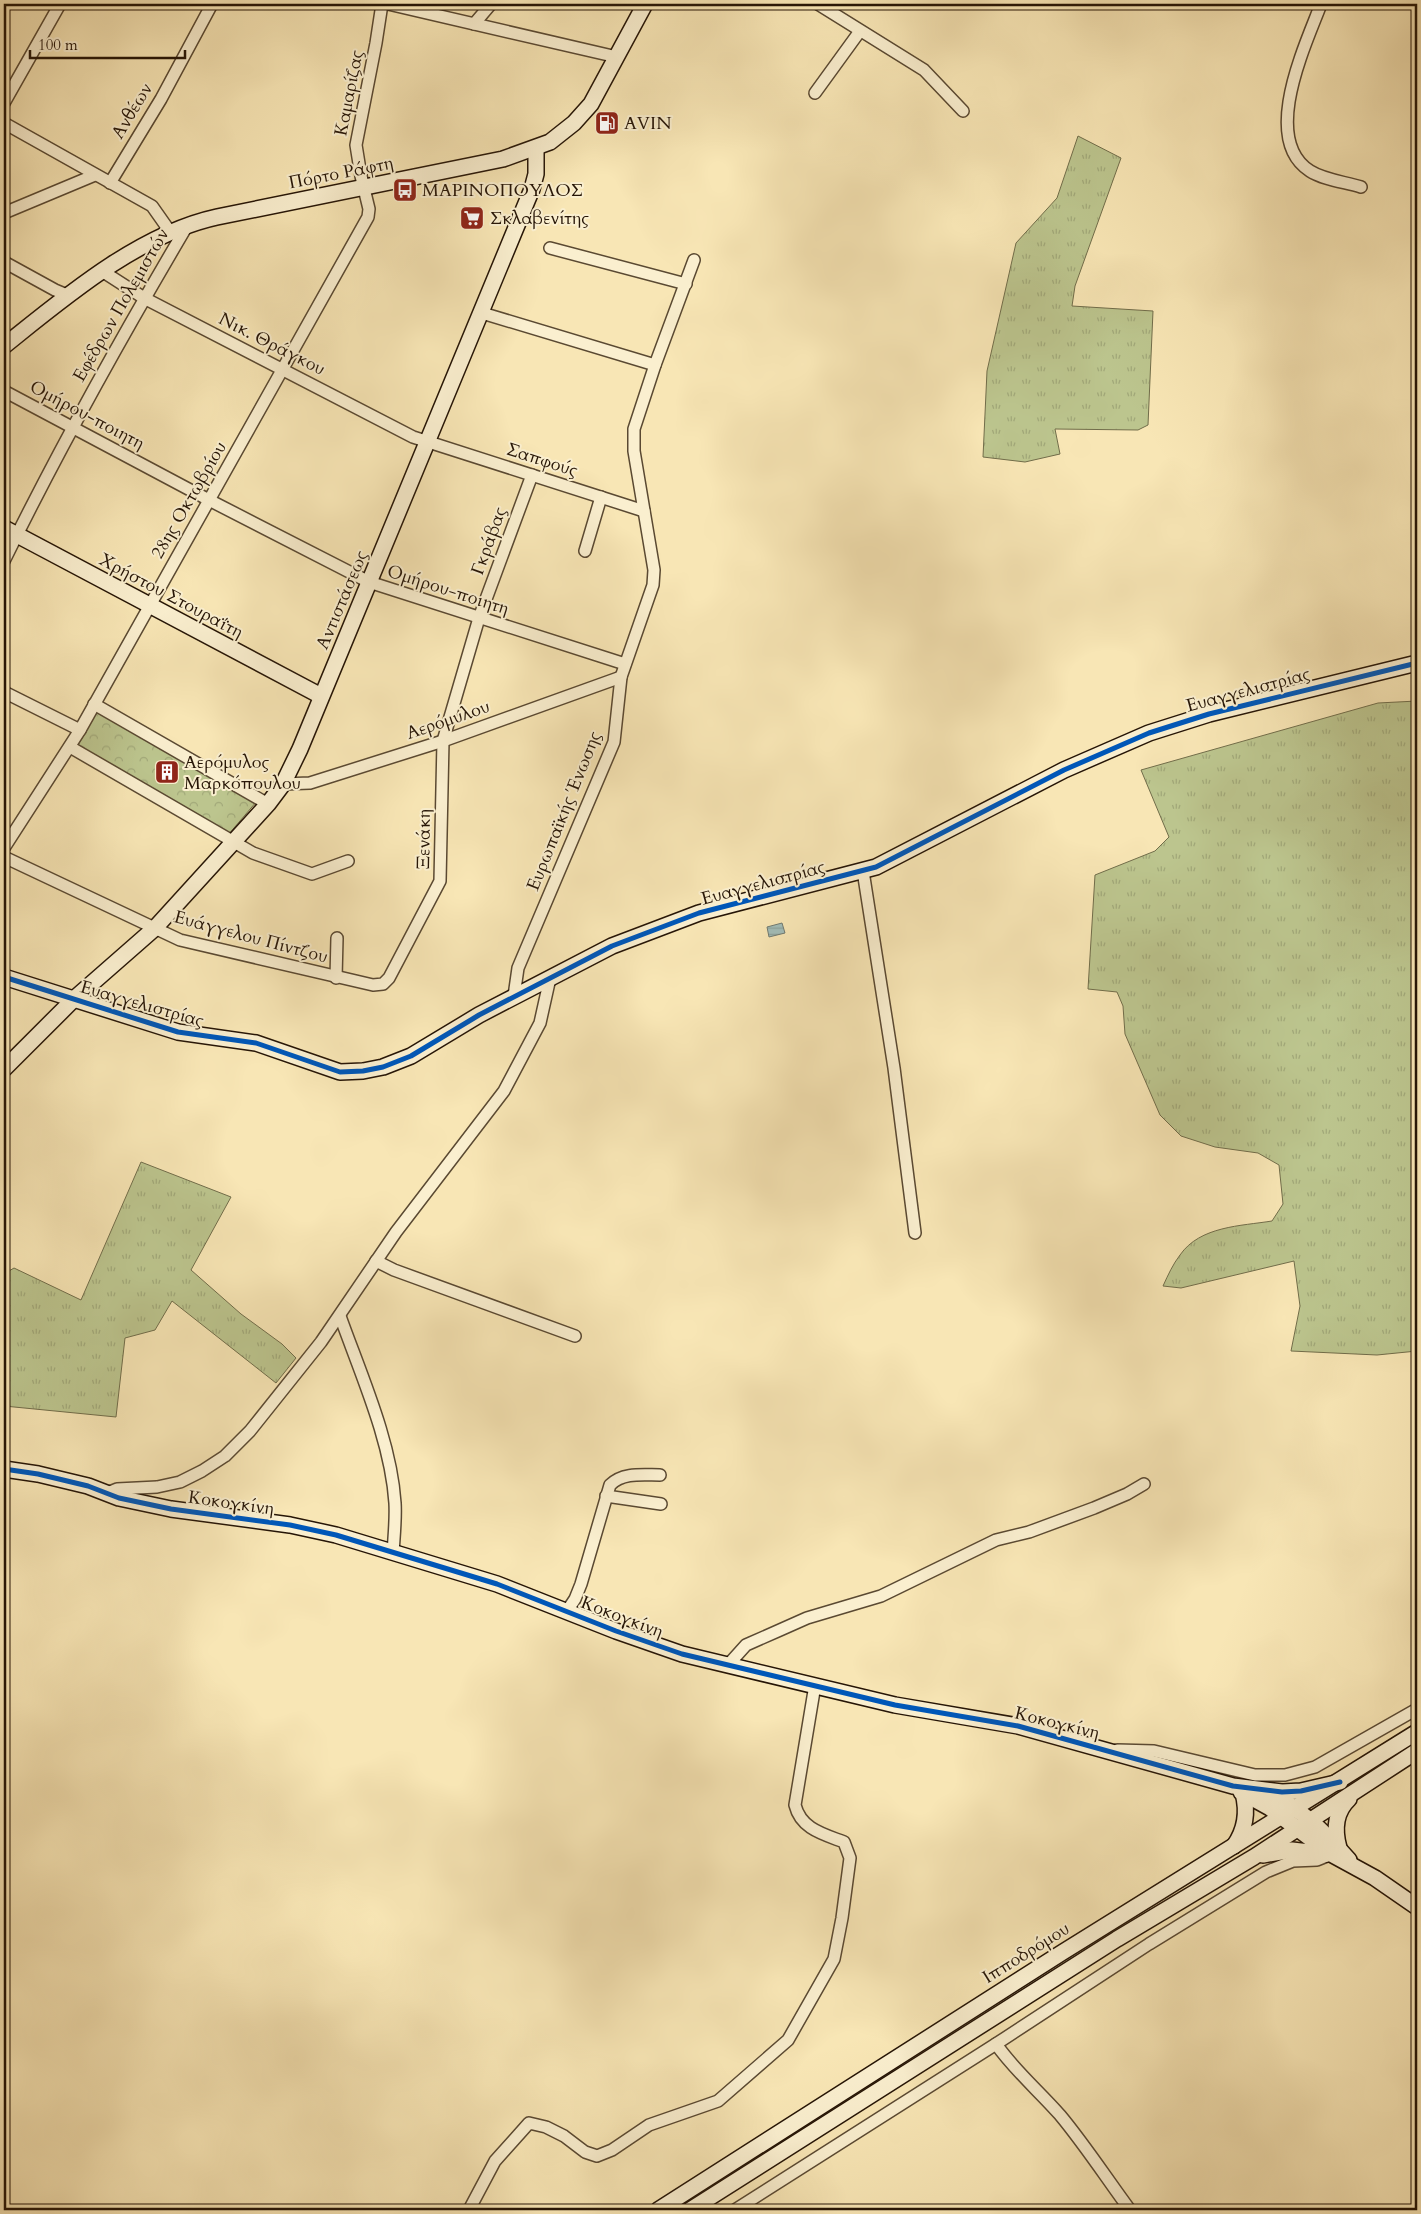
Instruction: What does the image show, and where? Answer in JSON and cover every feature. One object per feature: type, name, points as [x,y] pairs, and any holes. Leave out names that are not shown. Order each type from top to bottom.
[{"type":"street","points":[[4,103],[60,4]]},
{"type":"street","name":"Ανθέων","points":[[110,183],[161,99],[212,4]]},
{"type":"street","name":"Καμαρίζας","points":[[364,188],[356,144],[382,4]]},
{"type":"street","points":[[388,4],[617,57]]},
{"type":"street","points":[[474,24],[491,4]]},
{"type":"street","name":"Πόρτο Ράφτη","points":[[4,346],[67,295],[102,272],[186,226],[217,217],[502,159],[536,148],[558,136],[581,116],[595,98],[645,4]]},
{"type":"street","points":[[818,4],[924,70],[963,111]]},
{"type":"street","points":[[1321,4],[1293,84],[1287,120],[1289,138],[1294,155],[1310,170],[1361,186]]},
{"type":"street","points":[[815,93],[860,31]]},
{"type":"street","points":[[4,122],[152,206],[171,233]]},
{"type":"street","name":"Αντιστάσεως","points":[[4,1069],[74,999],[155,928],[268,804],[283,784],[429,442],[532,189],[536,174],[536,148]]},
{"type":"street","points":[[4,214],[95,175]]},
{"type":"street","name":"28ης Οκτωβρίου","points":[[4,848],[80,730],[368,217],[369,209],[364,188]]},
{"type":"street","name":"Εφέδρων Πολεμιστών","points":[[4,562],[10,531],[72,427],[186,226]]},
{"type":"street","points":[[550,248],[686,284]]},
{"type":"street","name":"Ευρωπαϊκής Ένωσης","points":[[514,996],[518,968],[614,742],[620,677],[653,585],[654,570],[633,438],[634,429],[655,365],[694,260]]},
{"type":"street","points":[[4,262],[67,295]]},
{"type":"street","name":"Νικ. Θράγκου","points":[[102,272],[144,298],[283,369],[402,433],[429,442]]},
{"type":"street","points":[[482,313],[655,365]]},
{"type":"street","name":"Ομήρου-ποιητη","points":[[4,391],[209,500],[369,582],[625,664]]},
{"type":"street","name":"Σαπφούς","points":[[429,442],[644,511]]},
{"type":"street","name":"Γκράβας","points":[[443,741],[479,618],[532,475]]},
{"type":"street","points":[[585,551],[601,497]]},
{"type":"street","name":"Χρήστου Στουραΐτη","points":[[10,531],[321,696]]},
{"type":"street","name":"Ευαγγελιστρίας","points":[[4,977],[178,1032],[256,1044],[340,1072],[363,1071],[402,1060],[514,996],[612,946],[699,913],[876,867],[1064,770],[1149,733],[1209,714],[1417,662]]},
{"type":"street","name":"Αερόμυλου","points":[[283,784],[310,783],[443,741],[620,677]]},
{"type":"street","points":[[4,692],[80,730]]},
{"type":"street","points":[[94,704],[268,804]]},
{"type":"street","name":"Ξενάκη","points":[[384,984],[389,978],[440,881],[443,741]]},
{"type":"street","points":[[70,747],[253,853],[312,874],[348,861]]},
{"type":"street","name":"Ευάγγελου Πίντζου","points":[[4,858],[180,940],[336,978],[373,985],[384,984]]},
{"type":"street","points":[[863,871],[894,1068],[914,1233]]},
{"type":"street","points":[[336,978],[337,938]]},
{"type":"street","points":[[107,1493],[117,1489],[157,1487],[180,1482],[225,1456],[250,1431],[340,1316],[376,1261],[504,1091],[540,1023],[550,978]]},
{"type":"street","points":[[376,1261],[403,1273],[575,1336]]},
{"type":"street","points":[[340,1316],[388,1460],[395,1502],[393,1553]]},
{"type":"street","name":"Κοκογκίνη","points":[[4,1469],[38,1474],[88,1486],[119,1498],[171,1509],[290,1525],[336,1535],[497,1584],[669,1650],[728,1666],[929,1712],[1018,1726],[1238,1789]]},
{"type":"street","points":[[567,1611],[582,1584],[610,1485],[616,1479],[624,1476],[660,1474]]},
{"type":"street","points":[[728,1666],[746,1645],[780,1630],[808,1618],[882,1596],[996,1540],[1029,1532],[1094,1508],[1127,1494],[1144,1484]]},
{"type":"street","points":[[606,1496],[661,1504]]},
{"type":"street","points":[[470,2210],[495,2161],[529,2122],[546,2127],[564,2136],[585,2152],[597,2156],[612,2150],[649,2125],[718,2101],[788,2040],[834,1959],[850,1858],[844,1842],[804,1824],[798,1816],[795,1805],[815,1685]]},
{"type":"street","points":[[1106,1750],[1154,1751],[1255,1775],[1285,1775],[1315,1767],[1417,1709]]},
{"type":"street","name":"Ιπποδρόμου","points":[[658,2210],[1063,1952],[1340,1782],[1417,1732]]},
{"type":"street","name":"Ιπποδρόμου","points":[[690,2210],[1117,1938],[1297,1830],[1417,1751]]},
{"type":"street","points":[[1238,1789],[1301,1791],[1340,1782]]},
{"type":"street","points":[[1238,1789],[1257,1800],[1297,1830],[1335,1851],[1357,1869],[1417,1907]]},
{"type":"street","points":[[1231,1849],[1244,1829],[1246,1805],[1238,1789]]},
{"type":"street","points":[[1262,1790],[1312,1820],[1335,1851]]},
{"type":"street","points":[[1335,1851],[1336,1824],[1345,1802],[1354,1794]]},
{"type":"street","points":[[1254,1857],[1292,1850],[1335,1851]]},
{"type":"street","points":[[735,2210],[1149,1944],[1266,1872],[1286,1863],[1317,1860],[1335,1851]]},
{"type":"street","points":[[996,2044],[1068,2124],[1130,2210]]},
{"type":"green space","points":[[1078,136],[1121,158],[1075,286],[1072,306],[1153,311],[1148,425],[1138,430],[1055,429],[1060,454],[1025,462],[983,457],[987,371],[1016,243],[1057,198]]},
{"type":"green space","points":[[1417,701],[1417,1351],[1377,1355],[1291,1351],[1300,1306],[1294,1261],[1181,1288],[1163,1286],[1180,1255],[1188,1245],[1198,1238],[1235,1226],[1272,1221],[1283,1204],[1279,1165],[1258,1153],[1215,1147],[1181,1136],[1160,1115],[1125,1034],[1123,1006],[1117,992],[1088,989],[1095,875],[1155,851],[1169,837],[1141,770],[1378,703]]},
{"type":"green space","points":[[98,710],[257,801],[228,835],[77,747]]},
{"type":"green space","points":[[141,1162],[231,1197],[191,1270],[241,1314],[282,1344],[296,1358],[276,1383],[172,1301],[155,1330],[125,1338],[116,1417],[4,1406],[4,1274],[14,1268],[81,1300]]},
{"type":"water","points":[[782,923],[785,933],[769,937],[767,927]]},
{"type":"cycle path","points":[[4,977],[178,1032],[256,1043],[340,1072],[363,1071],[383,1067],[411,1056],[479,1015],[612,946],[699,913],[876,867],[1064,770],[1149,733],[1209,714],[1417,663]]},
{"type":"cycle path","points":[[4,1469],[38,1474],[88,1486],[119,1498],[171,1509],[290,1525],[336,1535],[497,1584],[616,1631],[682,1654],[895,1705],[1018,1726],[1233,1786],[1282,1792],[1301,1791],[1340,1782]]},
{"type":"place","name":"AVIN","points":[[607,123]]},
{"type":"place","name":"ΜΑΡΙΝΟΠΟΥΛΟΣ","points":[[405,190]]},
{"type":"place","name":"Σκλαβενίτης","points":[[472,218]]},
{"type":"place","name":"Αερόμυλος Μαρκόπουλου","points":[[167,772]]}]
